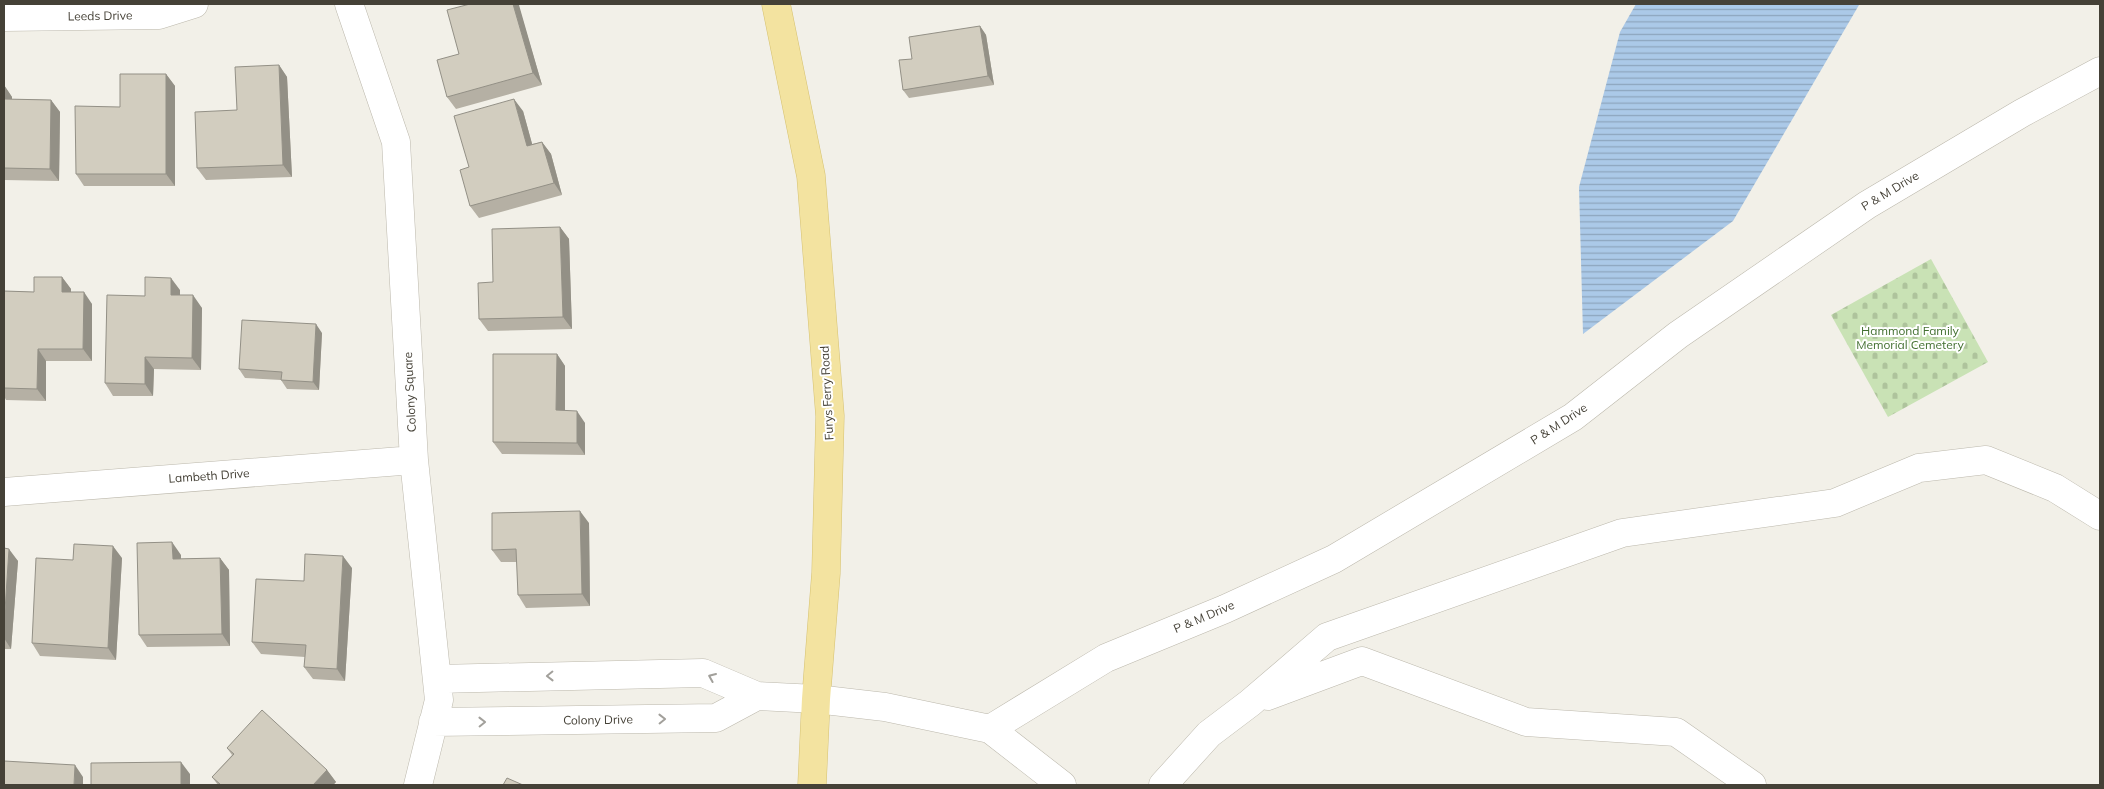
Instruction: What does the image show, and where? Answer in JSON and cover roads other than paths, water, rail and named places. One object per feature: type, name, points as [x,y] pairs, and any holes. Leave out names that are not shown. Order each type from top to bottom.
[{"type":"main road","name":"Furys Ferry Road","points":[[776,4],[811,176],[830,416],[826,572],[816,699],[812,785]]},
{"type":"street","name":"Leeds Drive","points":[[4,17],[159,15],[194,4]]},
{"type":"street","name":"Colony Square","points":[[349,4],[396,142],[414,460],[439,700],[418,785]]},
{"type":"street","name":"P & M Drive","points":[[990,729],[1106,658],[1225,609],[1334,559],[1351,549],[1573,417],[1678,335],[1867,205],[2022,113],[2100,71]]},
{"type":"street","name":"Lambeth Drive","points":[[4,492],[414,460]]},
{"type":"street","points":[[1163,785],[1210,734],[1327,637],[1622,533],[1835,503],[1919,468],[1986,460],[2055,488],[2100,516]]},
{"type":"street","points":[[1250,702],[1362,661],[1526,722],[1676,732],[1752,785]]},
{"type":"street","points":[[437,679],[703,673],[756,696],[816,699],[885,707],[990,729],[1062,785]]},
{"type":"street","name":"Colony Drive","points":[[434,722],[716,718],[756,696]]},
{"type":"water","points":[[1636,4],[1859,5],[1733,221],[1583,334],[1579,187],[1620,32]]},
{"type":"park label","name":"Hammond Family Memorial Cemetery","points":[[1910,338]]}]
